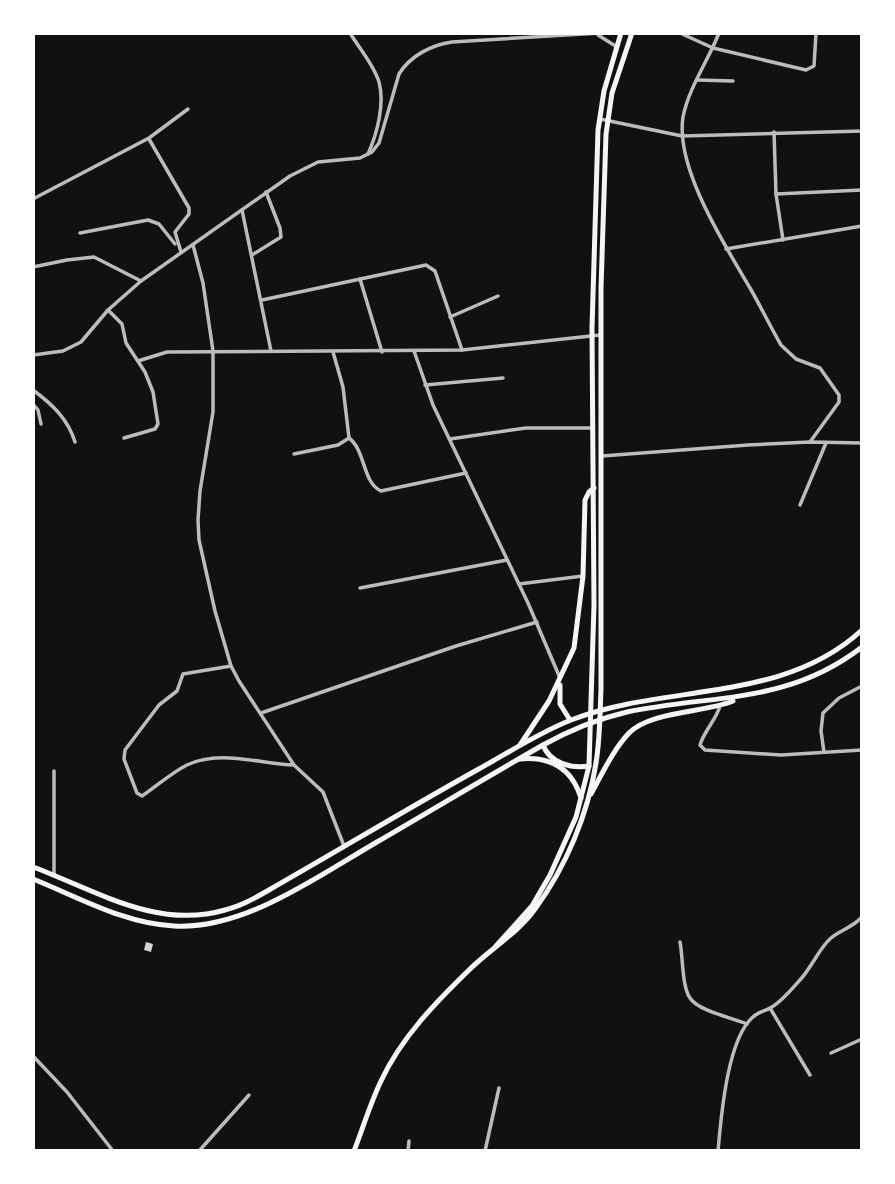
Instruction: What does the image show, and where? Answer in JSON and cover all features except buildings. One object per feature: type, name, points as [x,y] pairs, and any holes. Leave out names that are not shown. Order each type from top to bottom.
[{"type":"main road","points":[[591,794],[598,750],[601,689],[597,488],[592,428],[593,335],[604,91],[621,33]]},
{"type":"main road","points":[[553,876],[573,826],[589,766],[597,488],[602,456],[603,120],[631,33]]},
{"type":"main road","points":[[518,747],[545,708],[574,648],[583,576],[585,500],[587,494],[597,488]]},
{"type":"main road","points":[[33,867],[131,907],[178,916],[223,911],[241,905],[570,720],[600,709],[637,701],[738,687],[782,676],[813,663],[844,645],[862,630]]},
{"type":"main road","points":[[33,879],[121,915],[158,925],[211,925],[229,920],[300,886],[580,726],[630,712],[766,693],[828,670],[862,647]]},
{"type":"main road","points":[[560,680],[560,704],[570,720]]},
{"type":"main road","points":[[354,1151],[381,1081],[402,1044],[434,1005],[491,951],[509,939],[528,918],[575,836],[591,794],[618,747],[636,728],[654,720],[720,706],[743,697]]},
{"type":"main road","points":[[543,745],[550,757],[562,763],[572,767],[589,766]]},
{"type":"main road","points":[[517,760],[536,758],[559,766],[574,780],[581,798]]},
{"type":"main road","points":[[295,875],[300,886]]},
{"type":"street","points":[[350,33],[375,73],[380,89],[377,130],[367,156]]},
{"type":"street","points":[[681,33],[713,48],[810,70],[814,66],[816,33]]},
{"type":"street","points":[[719,33],[685,110],[682,136],[702,202],[781,345],[796,359],[820,368],[839,395],[839,402],[810,442]]},
{"type":"street","points":[[33,355],[58,353],[85,338],[108,310],[141,281],[265,192],[311,165],[353,161],[367,156],[379,143],[400,74],[416,56],[452,42],[552,35],[598,34],[617,47]]},
{"type":"street","points":[[696,80],[733,81]]},
{"type":"street","points":[[33,199],[149,138],[188,109]]},
{"type":"street","points":[[603,120],[682,136],[862,131]]},
{"type":"street","points":[[774,132],[776,194],[783,240]]},
{"type":"street","points":[[149,138],[189,208],[189,214],[175,232],[178,247]]},
{"type":"street","points":[[776,194],[862,190]]},
{"type":"street","points":[[252,255],[281,237],[265,192]]},
{"type":"street","points":[[242,210],[271,351]]},
{"type":"street","points":[[80,233],[151,220],[159,224],[181,252]]},
{"type":"street","points":[[726,249],[862,226]]},
{"type":"street","points":[[193,245],[203,283],[213,351],[213,412],[198,520],[209,584],[231,666],[294,765],[323,792],[344,846]]},
{"type":"street","points":[[33,267],[67,260],[97,258],[141,281]]},
{"type":"street","points":[[262,300],[416,266],[429,266],[435,271],[462,350]]},
{"type":"street","points":[[360,279],[382,352]]},
{"type":"street","points":[[450,317],[498,296]]},
{"type":"street","points":[[108,310],[122,324],[126,343],[145,372],[153,391],[158,424],[155,429],[124,438]]},
{"type":"street","points":[[138,362],[166,352],[462,350],[602,335]]},
{"type":"street","points":[[414,351],[425,385],[537,622],[560,680]]},
{"type":"street","points":[[333,352],[343,387],[349,438],[359,448],[373,485],[382,491],[467,473]]},
{"type":"street","points":[[425,385],[503,378]]},
{"type":"street","points":[[33,390],[62,416],[71,428],[75,442]]},
{"type":"street","points":[[33,404],[41,424]]},
{"type":"street","points":[[450,439],[535,427],[592,428]]},
{"type":"street","points":[[294,454],[338,445],[349,438]]},
{"type":"street","points":[[602,456],[810,442],[862,443]]},
{"type":"street","points":[[800,505],[826,443]]},
{"type":"street","points":[[360,588],[507,560]]},
{"type":"street","points":[[519,584],[583,576]]},
{"type":"street","points":[[261,713],[456,646],[537,622]]},
{"type":"street","points":[[231,666],[183,674],[177,691],[159,705],[126,747],[124,759],[137,793],[142,796],[185,766],[208,760],[230,758],[294,765]]},
{"type":"street","points":[[824,752],[821,731],[823,713],[829,705],[862,686]]},
{"type":"street","points":[[720,706],[714,722],[701,741],[700,745],[705,750],[781,755],[862,750]]},
{"type":"street","points":[[54,771],[54,875]]},
{"type":"street","points":[[718,1151],[730,1065],[735,1046],[747,1024],[770,1008],[806,974],[830,939],[862,917]]},
{"type":"street","points":[[680,942],[687,991],[691,1000],[747,1024]]},
{"type":"street","points":[[770,1008],[810,1075]]},
{"type":"street","points":[[831,1053],[862,1039]]},
{"type":"street","points":[[33,1056],[67,1092],[113,1151]]},
{"type":"street","points":[[485,1151],[499,1088]]},
{"type":"street","points":[[199,1151],[248,1095]]},
{"type":"street","points":[[408,1151],[409,1141]]}]
